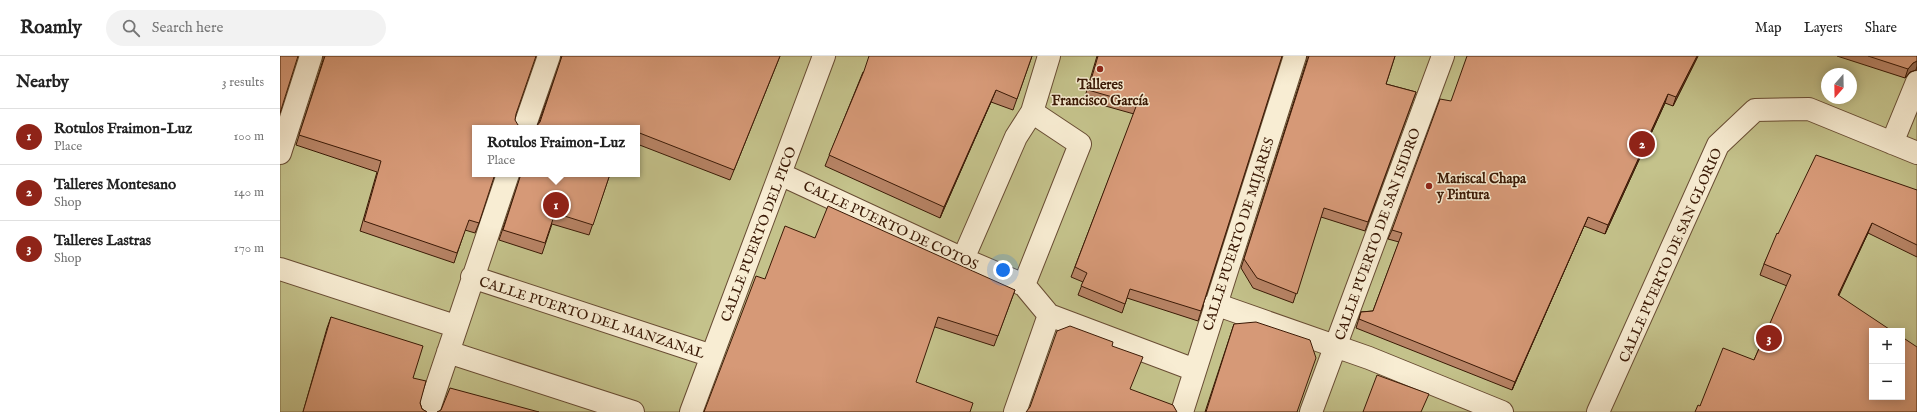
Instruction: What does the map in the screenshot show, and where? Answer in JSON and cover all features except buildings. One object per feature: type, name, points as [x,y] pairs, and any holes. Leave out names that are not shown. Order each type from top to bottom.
[{"type":"street","points":[[280,153],[311,56]]},
{"type":"street","points":[[525,125],[548,56]]},
{"type":"street","name":"CALLE PUERTO DEL PICO","points":[[691,412],[824,56]]},
{"type":"street","points":[[963,260],[1016,137],[1032,112],[1049,56]]},
{"type":"street","name":"CALLE PUERTO DE MIJARES","points":[[1182,412],[1215,304],[1295,56]]},
{"type":"street","name":"CALLE PUERTO DE SAN ISIDRO","points":[[1311,412],[1443,56]]},
{"type":"street","points":[[1892,143],[1917,82]]},
{"type":"street","name":"CALLE PUERTO DE SAN GLORIO","points":[[1598,412],[1718,145],[1755,110],[1809,109],[1917,153]]},
{"type":"street","points":[[1032,112],[1080,144],[1024,285],[1049,315],[1195,370]]},
{"type":"street","name":"CALLE PUERTO DE COTOS","points":[[780,174],[963,260],[1024,285]]},
{"type":"street","points":[[428,412],[472,277],[507,177]]},
{"type":"street","points":[[280,269],[456,326]]},
{"type":"street","name":"CALLE PUERTO DEL MANZANAL","points":[[472,277],[712,356]]},
{"type":"street","points":[[1215,304],[1336,345],[1502,412]]},
{"type":"street","points":[[1014,412],[1049,315]]},
{"type":"street","points":[[448,352],[633,412]]},
{"type":"shaded area","points":[[280,56],[1917,56],[1917,412],[280,412]]},
{"type":"place","name":"Talleres Francisco García","points":[[1100,69]]},
{"type":"place","name":"Talleres Montesano","points":[[1642,144]]},
{"type":"place","name":"Mariscal Chapa y Pintura","points":[[1429,186]]},
{"type":"place","name":"Rotulos Fraimon-Luz","points":[[556,205]]},
{"type":"place","name":"Talleres Lastras","points":[[1769,338]]}]
